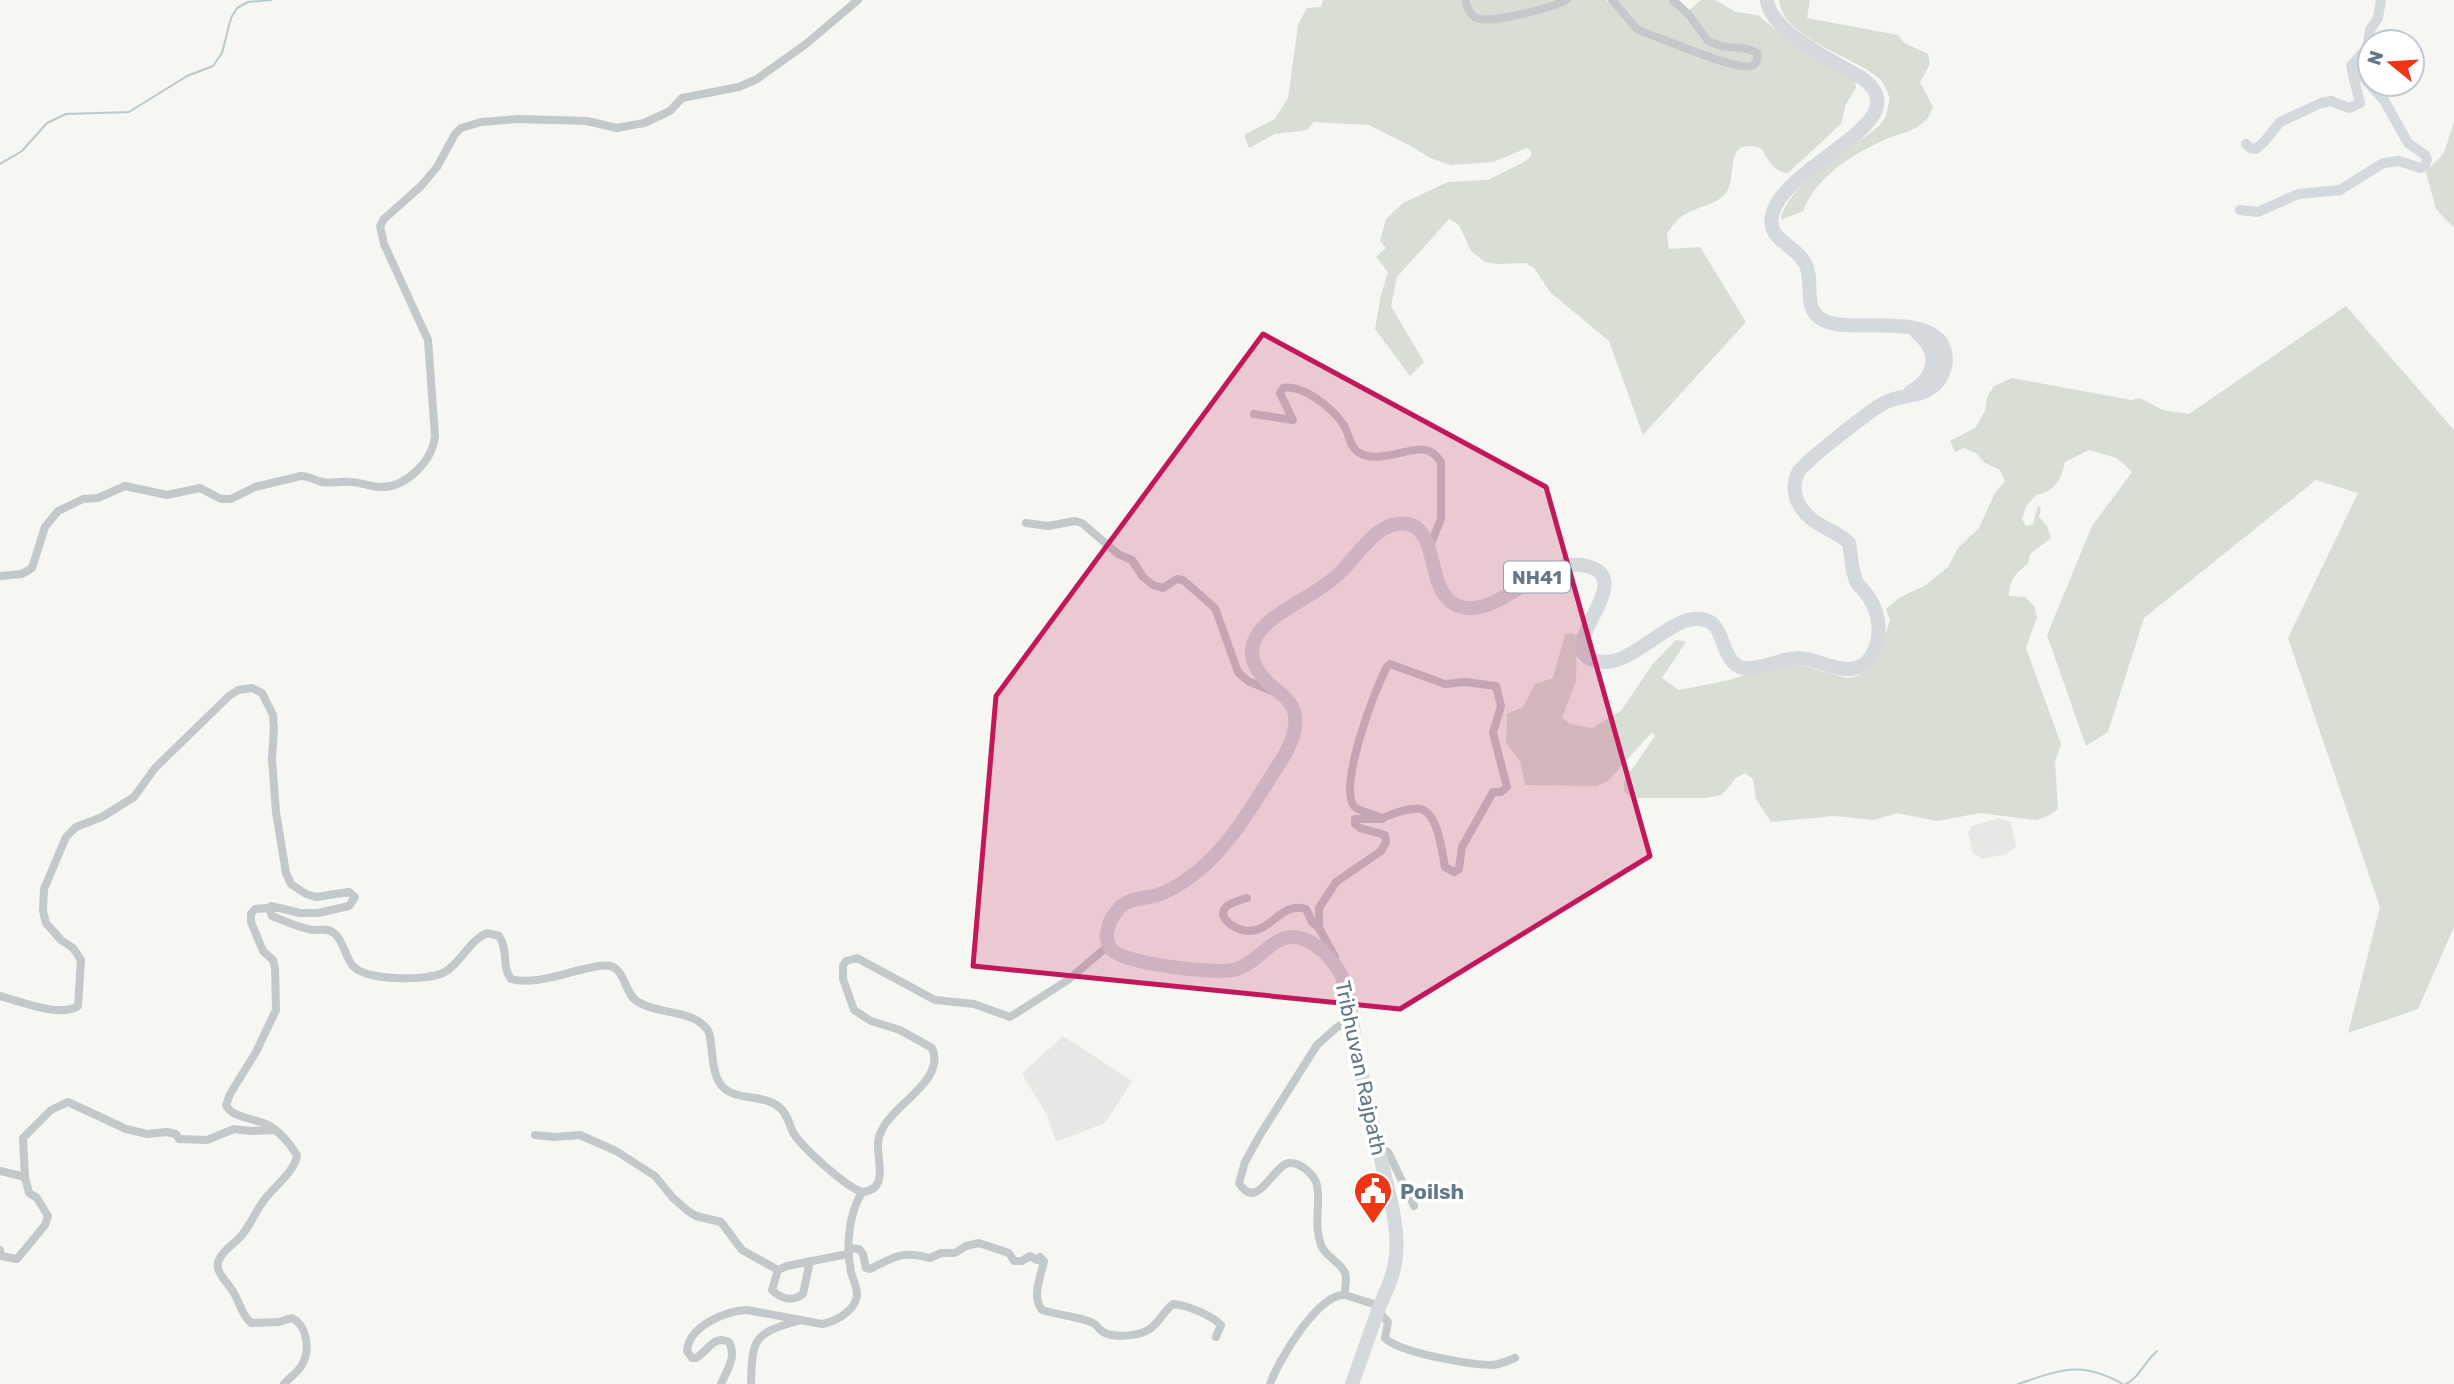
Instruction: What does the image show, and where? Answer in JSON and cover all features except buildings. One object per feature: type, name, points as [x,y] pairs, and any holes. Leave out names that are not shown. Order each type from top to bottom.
[{"type":"highway","name":"NH41","points":[[1285,697],[1262,676],[1254,660],[1254,640],[1263,626],[1337,576],[1386,527],[1402,523],[1415,526],[1424,535],[1442,592],[1452,602],[1466,608],[1492,603],[1559,567],[1581,565],[1597,571],[1602,579],[1603,594],[1597,611],[1583,633],[1581,643],[1586,655],[1595,661],[1603,662],[1620,657],[1680,624],[1701,619],[1716,627],[1727,653],[1742,668],[1750,669],[1796,658],[1841,668],[1857,668],[1868,661],[1875,647],[1878,630],[1876,610],[1855,579],[1849,543],[1820,527],[1804,512],[1796,497],[1795,483],[1808,460],[1879,405],[1934,386],[1943,373],[1945,359],[1942,346],[1931,334],[1921,329],[1846,325],[1830,323],[1820,318],[1810,305],[1806,265],[1773,231],[1772,216],[1782,196],[1801,176],[1863,127],[1874,114],[1877,101],[1874,90],[1862,78],[1784,29],[1770,13],[1767,0]]},
{"type":"highway","points":[[1109,945],[1107,937],[1110,923],[1121,906],[1137,898],[1159,894],[1183,882],[1206,865],[1230,838],[1279,764],[1292,738],[1295,716],[1285,697]]},
{"type":"highway","name":"Tribhuvan Rajpath","points":[[1109,945],[1116,954],[1134,961],[1227,971],[1247,964],[1279,939],[1295,937],[1313,944],[1325,953],[1340,972],[1348,992],[1351,1019],[1393,1211],[1397,1248],[1393,1273],[1352,1384]]},
{"type":"street","points":[[0,576],[22,574],[32,568],[44,527],[58,511],[83,499],[107,495],[125,486],[167,495],[200,488],[221,499],[231,499],[256,487],[301,476],[309,476],[323,482],[354,482],[377,487],[393,484],[412,475],[424,464],[434,447],[428,341],[384,244],[380,226],[384,219],[407,201],[429,177],[455,134],[461,128],[481,122],[518,118],[587,121],[617,128],[645,123],[670,111],[682,98],[739,87],[757,79],[806,44],[858,0]]},
{"type":"street","points":[[1465,0],[1469,13],[1487,20],[1526,14],[1567,0]]},
{"type":"street","points":[[1612,0],[1637,29],[1646,33],[1716,59],[1746,67],[1756,63],[1757,53],[1753,50],[1721,46],[1708,41],[1689,15],[1673,0]]},
{"type":"street","points":[[2371,28],[2378,18],[2381,0]]},
{"type":"street","points":[[2356,61],[2351,66],[2356,87]]},
{"type":"street","points":[[2246,144],[2256,149],[2280,122],[2321,103],[2331,100],[2349,108],[2360,103],[2359,98]]},
{"type":"street","points":[[2240,210],[2258,212],[2298,194],[2340,190],[2383,163],[2399,161],[2420,168],[2425,166],[2425,155],[2408,143],[2382,98]]},
{"type":"street","points":[[1254,414],[1293,420],[1280,393],[1283,388],[1291,387],[1335,414],[1345,426],[1352,446],[1365,455],[1388,456],[1423,450],[1435,455],[1441,462],[1441,519],[1429,548]]},
{"type":"street","points":[[1026,523],[1048,526],[1075,520],[1091,529],[1118,554],[1132,560],[1143,577],[1153,585],[1163,588],[1177,579],[1183,580],[1215,608],[1238,671],[1248,681],[1285,697]]},
{"type":"street","points":[[1319,928],[1319,908],[1336,882],[1381,851],[1386,842],[1385,835],[1360,828],[1354,824],[1355,819],[1382,818],[1407,810],[1421,809],[1429,814],[1436,825],[1445,867],[1454,872],[1459,869],[1462,847],[1485,809],[1490,795],[1507,787],[1493,733],[1501,706],[1496,686],[1465,682],[1445,684],[1390,664],[1387,667],[1362,730],[1350,775],[1348,795],[1354,807],[1382,818]]},
{"type":"street","points":[[0,996],[57,1010],[78,1006],[81,960],[73,948],[61,940],[46,923],[43,911],[44,889],[66,837],[76,828],[102,817],[134,797],[155,768],[229,696],[245,688],[262,693],[273,715],[272,759],[276,812],[288,879],[296,889],[316,897],[349,892],[355,897],[349,906],[318,913],[300,913],[277,906],[255,909],[251,914],[251,922],[263,951],[273,960],[276,1010],[226,1105],[231,1113],[260,1121],[275,1130],[297,1156],[264,1200],[241,1237],[219,1259],[217,1265],[218,1272],[226,1279],[246,1319],[251,1323],[279,1322],[292,1318],[300,1323],[306,1337],[306,1354],[299,1369],[284,1384]]},
{"type":"street","points":[[1247,898],[1227,906],[1224,910],[1228,923],[1237,929],[1250,932],[1265,926],[1287,909],[1307,909],[1312,922],[1319,928],[1345,975],[1348,992]]},
{"type":"street","points":[[268,908],[272,916],[301,927],[323,929],[335,934],[353,965],[358,970],[374,976],[407,978],[442,973],[469,944],[487,933],[499,936],[505,943],[506,970],[511,979],[536,979],[602,966],[613,967],[621,974],[627,990],[637,1002],[657,1010],[680,1014],[706,1028],[713,1065],[722,1086],[740,1095],[778,1105],[801,1142],[839,1178],[862,1192],[872,1189],[878,1180],[881,1165],[878,1140],[884,1126],[929,1078],[936,1063],[933,1048],[925,1042],[871,1020],[854,1010],[842,979],[846,961],[857,958],[934,1000],[974,1004],[1010,1017],[1068,980],[1109,945]]},
{"type":"street","points":[[1345,1295],[1347,1279],[1344,1270],[1322,1250],[1319,1239],[1316,1225],[1317,1186],[1313,1176],[1292,1163],[1281,1166],[1263,1189],[1246,1190],[1239,1183],[1245,1162],[1259,1135],[1317,1045],[1351,1019]]},
{"type":"street","points":[[0,1250],[1,1256],[17,1259],[45,1225],[48,1216],[37,1198],[29,1193],[25,1177],[23,1138],[51,1110],[68,1102],[126,1129],[147,1134],[167,1132],[176,1134],[179,1139],[207,1140],[234,1129],[251,1132],[275,1130]]},
{"type":"street","points":[[535,1135],[580,1135],[616,1151],[655,1176],[688,1211],[696,1216],[721,1222],[742,1250],[778,1270]]},
{"type":"street","points":[[1378,1147],[1388,1152],[1414,1206]]},
{"type":"street","points":[[0,1171],[25,1177]]},
{"type":"street","points":[[721,1384],[733,1357],[731,1346],[725,1340],[715,1340],[701,1355],[692,1358],[688,1355],[687,1347],[698,1331],[713,1320],[739,1310],[828,1324],[850,1308],[857,1294],[849,1251],[850,1220],[862,1192]]},
{"type":"street","points":[[810,1261],[803,1294],[793,1299],[785,1298],[772,1290],[778,1270],[786,1266],[849,1251],[859,1249],[866,1268],[870,1269],[893,1257],[913,1253],[930,1258],[941,1253],[955,1253],[966,1245],[979,1243],[1009,1253],[1014,1261],[1022,1261],[1030,1256],[1037,1260],[1040,1257],[1044,1261],[1037,1286],[1037,1302],[1042,1310],[1088,1321],[1096,1324],[1102,1331],[1121,1335],[1144,1333],[1173,1304],[1186,1305],[1193,1311],[1214,1318],[1221,1325],[1216,1337]]},
{"type":"street","points":[[1270,1384],[1275,1368],[1294,1340],[1325,1302],[1337,1294],[1379,1309],[1388,1320],[1385,1338],[1390,1343],[1428,1355],[1475,1364],[1495,1365],[1515,1358]]},
{"type":"street","points":[[751,1384],[751,1354],[759,1338],[777,1328],[801,1320]]},
{"type":"highlighted area","points":[[1263,334],[1546,487],[1650,856],[1400,1009],[973,966],[996,696]]},
{"type":"shaded area","points":[[1323,0],[1606,0],[1609,3],[1612,0],[1670,0],[1685,14],[1701,0],[1715,0],[1736,12],[1758,15],[1795,46],[1855,81],[1856,88],[1846,104],[1841,124],[1788,173],[1775,168],[1761,148],[1740,148],[1733,161],[1729,188],[1725,194],[1677,220],[1667,233],[1669,249],[1700,247],[1746,322],[1643,435],[1609,341],[1550,292],[1534,268],[1526,263],[1485,262],[1471,251],[1459,225],[1449,219],[1397,277],[1391,306],[1424,362],[1410,376],[1375,329],[1388,272],[1376,257],[1386,248],[1380,241],[1386,219],[1403,203],[1448,182],[1488,180],[1524,162],[1531,156],[1531,151],[1527,148],[1493,162],[1451,165],[1430,158],[1369,125],[1314,122],[1307,130],[1275,134],[1249,148],[1244,135],[1275,119],[1288,98],[1298,25],[1307,8],[1321,7]]},
{"type":"shaded area","points":[[1779,0],[1810,0],[1807,18],[1898,35],[1904,43],[1928,54],[1930,64],[1920,82],[1933,107],[1919,126],[1870,147],[1835,169],[1816,188],[1803,211],[1781,220],[1795,193],[1808,180],[1880,125],[1886,116],[1890,98],[1880,79],[1821,46],[1793,26],[1783,14]]},
{"type":"shaded area","points":[[2454,122],[2454,228],[2436,209],[2426,172],[2444,153]]},
{"type":"shaded area","points":[[2346,306],[2454,430],[2454,927],[2418,1009],[2348,1033],[2380,907],[2288,638],[2358,493],[2316,480],[2144,618],[2108,732],[2086,746],[2047,635],[2092,526],[2132,472],[2117,458],[2089,450],[2065,462],[2056,484],[2048,491],[2036,495],[2026,506],[2022,519],[2026,526],[2033,524],[2038,506],[2041,508],[2039,517],[2047,526],[2051,538],[2030,554],[2028,564],[2012,581],[2009,596],[2025,597],[2034,606],[2037,617],[2026,648],[2061,744],[2055,762],[2058,809],[2050,815],[2037,820],[1980,813],[1937,821],[1897,813],[1874,820],[1834,816],[1771,822],[1756,799],[1753,779],[1745,773],[1736,778],[1722,795],[1706,798],[1632,798],[1624,791],[1624,781],[1655,736],[1652,732],[1608,781],[1596,786],[1525,785],[1520,761],[1506,743],[1507,714],[1523,707],[1535,684],[1553,678],[1565,634],[1577,635],[1576,681],[1562,718],[1570,724],[1592,728],[1621,711],[1652,665],[1676,640],[1686,642],[1662,678],[1679,690],[1725,681],[1789,662],[1847,678],[1858,676],[1871,666],[1883,643],[1890,620],[1886,609],[1899,598],[1926,585],[1948,567],[1958,548],[1979,528],[1995,493],[2005,481],[2000,470],[1985,463],[1976,453],[1964,448],[1955,452],[1950,441],[1975,428],[1985,411],[1987,397],[1994,386],[2012,378],[2131,400],[2140,398],[2163,410],[2189,414]]},
{"type":"shaded area","points":[[1999,818],[2011,822],[2016,847],[2007,854],[1982,859],[1973,853],[1968,832],[1972,826]]},
{"type":"shaded area","points":[[1063,1036],[1132,1081],[1105,1123],[1056,1142],[1047,1115],[1022,1074]]},
{"type":"waterway","points":[[0,164],[22,151],[47,123],[66,114],[129,112],[187,76],[213,66],[222,53],[231,18],[237,8],[248,2],[271,0]]},
{"type":"waterway","points":[[2126,1384],[2157,1351]]},
{"type":"waterway","points":[[2018,1384],[2070,1370],[2094,1372],[2123,1384]]},
{"type":"place","name":"Poilsh","points":[[1373,1225]]}]
